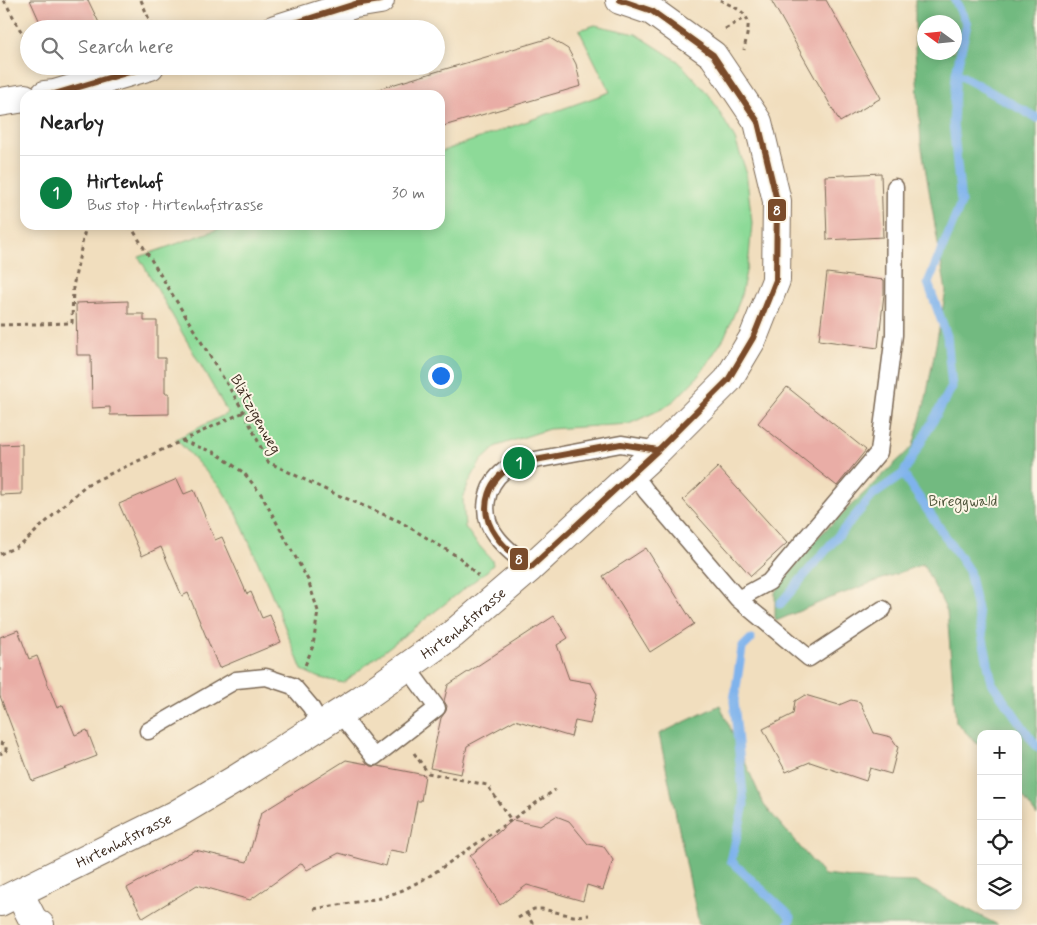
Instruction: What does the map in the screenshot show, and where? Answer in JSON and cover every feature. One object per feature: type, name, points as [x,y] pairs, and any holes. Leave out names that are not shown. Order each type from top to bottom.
[{"type":"street","points":[[304,20],[355,4],[380,0]]},
{"type":"street","name":"Hirtenhofstrasse","points":[[40,925],[10,898],[175,815],[331,720],[407,667],[452,634],[530,568],[658,450],[728,380],[753,338],[776,280],[777,201],[758,122],[713,55],[652,11],[620,0]]},
{"type":"street","points":[[69,90],[119,75]]},
{"type":"street","points":[[0,102],[20,99]]},
{"type":"lane","points":[[738,599],[768,582],[878,452],[894,335],[895,187]]},
{"type":"lane","points":[[530,568],[495,536],[486,517],[485,507],[491,487],[505,470],[518,463],[621,444],[658,450]]},
{"type":"lane","points":[[633,473],[646,491],[738,599],[809,658],[883,609]]},
{"type":"lane","points":[[148,731],[236,680],[266,677],[293,686],[310,706],[331,720],[374,757],[436,708],[407,667]]},
{"type":"path","points":[[4,0],[20,29]]},
{"type":"path","points":[[141,0],[149,20]]},
{"type":"path","points":[[720,0],[744,13],[746,17],[748,22],[743,53]]},
{"type":"path","points":[[718,33],[746,17]]},
{"type":"path","points":[[0,324],[72,323],[73,287],[85,230]]},
{"type":"path","name":"Blätzigenweg","points":[[133,230],[244,412],[268,462],[324,489],[399,521],[460,558],[496,597]]},
{"type":"path","points":[[0,554],[21,545],[86,485],[244,412]]},
{"type":"path","points":[[182,441],[216,453],[244,473],[261,494],[308,580],[318,611],[313,646],[296,689]]},
{"type":"path","points":[[401,736],[428,773],[487,785],[511,820]]},
{"type":"path","points":[[0,743],[4,744],[6,751],[0,754]]},
{"type":"path","points":[[314,909],[382,898],[403,890],[428,877],[555,790]]},
{"type":"path","points":[[518,918],[534,910],[542,909],[573,916],[589,915]]},
{"type":"path","points":[[527,913],[532,923],[530,925]]},
{"type":"green space","name":"Bireggwald","points":[[915,0],[1037,0],[1037,816],[1022,795],[1022,730],[977,730],[977,744],[956,722],[947,611],[923,564],[828,599],[776,621],[775,617],[775,592],[814,541],[913,446],[926,398],[946,291],[921,143],[915,48]]},
{"type":"green space","points":[[595,25],[636,34],[678,61],[710,96],[735,139],[746,171],[752,223],[749,257],[740,300],[724,338],[701,373],[676,399],[664,408],[629,424],[549,429],[497,446],[481,461],[468,484],[463,499],[465,527],[492,560],[493,565],[343,683],[317,677],[302,670],[237,514],[221,488],[176,439],[228,413],[139,257],[216,230],[445,230],[445,150],[610,92],[579,30]]},
{"type":"green space","points":[[720,705],[764,805],[824,875],[879,881],[915,882],[998,925],[699,925],[659,734]]},
{"type":"building","points":[[30,0],[88,0],[98,20],[39,20]]},
{"type":"building","points":[[771,0],[826,0],[881,98],[840,122]]},
{"type":"building","points":[[550,38],[568,49],[576,64],[581,86],[445,126],[445,90],[378,90],[425,75],[445,75],[445,69]]},
{"type":"building","points":[[881,173],[883,237],[827,240],[825,176]]},
{"type":"building","points":[[827,273],[884,280],[878,348],[819,340]]},
{"type":"building","points":[[128,301],[128,314],[144,314],[144,321],[157,321],[157,358],[165,358],[165,393],[169,393],[169,414],[110,415],[110,407],[92,408],[91,355],[77,355],[76,303]]},
{"type":"building","points":[[787,387],[866,450],[837,486],[758,423]]},
{"type":"building","points":[[22,444],[22,494],[0,495],[0,445]]},
{"type":"building","points":[[718,467],[787,543],[751,576],[683,500]]},
{"type":"building","points":[[177,479],[184,494],[194,490],[215,540],[222,537],[247,594],[251,592],[262,618],[270,615],[281,642],[219,668],[188,593],[182,596],[161,547],[142,556],[119,504]]},
{"type":"building","points":[[646,548],[694,624],[650,652],[603,576]]},
{"type":"building","points":[[554,616],[568,638],[557,645],[569,679],[591,683],[597,694],[590,724],[575,721],[571,737],[515,720],[467,746],[461,774],[430,768],[441,718],[446,711],[447,706],[444,701],[448,685]]},
{"type":"building","points":[[18,630],[29,659],[37,656],[57,708],[63,705],[75,735],[87,730],[97,756],[32,781],[0,696],[0,637]]},
{"type":"building","points":[[805,695],[839,705],[851,700],[860,702],[874,733],[891,737],[898,747],[891,774],[870,768],[866,781],[810,762],[786,772],[763,729],[793,714],[795,701]]},
{"type":"building","points":[[346,760],[425,775],[421,801],[417,801],[407,853],[390,850],[386,866],[339,853],[307,870],[302,863],[250,900],[197,885],[143,918],[127,888],[195,850],[247,862],[261,813]]},
{"type":"building","points":[[556,816],[569,821],[588,844],[604,847],[613,860],[603,890],[587,885],[583,901],[527,885],[500,905],[470,856],[513,820],[540,826]]},
{"type":"waterway","points":[[780,604],[873,495],[903,474],[952,387],[947,336],[928,283],[961,203],[953,123],[956,73],[967,24],[955,0]]},
{"type":"waterway","points":[[956,73],[1037,118]]},
{"type":"waterway","points":[[903,474],[969,571],[992,683],[1037,747]]},
{"type":"waterway","points":[[751,639],[742,648],[734,701],[744,805],[731,861],[791,917],[788,925]]},
{"type":"transit line","name":"8","points":[[304,20],[355,4],[380,0]]},
{"type":"transit line","name":"8","points":[[620,0],[652,11],[713,55],[758,122],[777,201],[776,280],[753,338],[728,380],[658,450]]},
{"type":"transit line","name":"8","points":[[68,90],[119,75]]},
{"type":"transit line","name":"8","points":[[621,444],[658,450],[530,568],[496,536],[490,525],[486,504],[493,484],[508,469],[519,463],[621,444]]},
{"type":"place","name":"Hirtenhof","points":[[519,463]]}]
